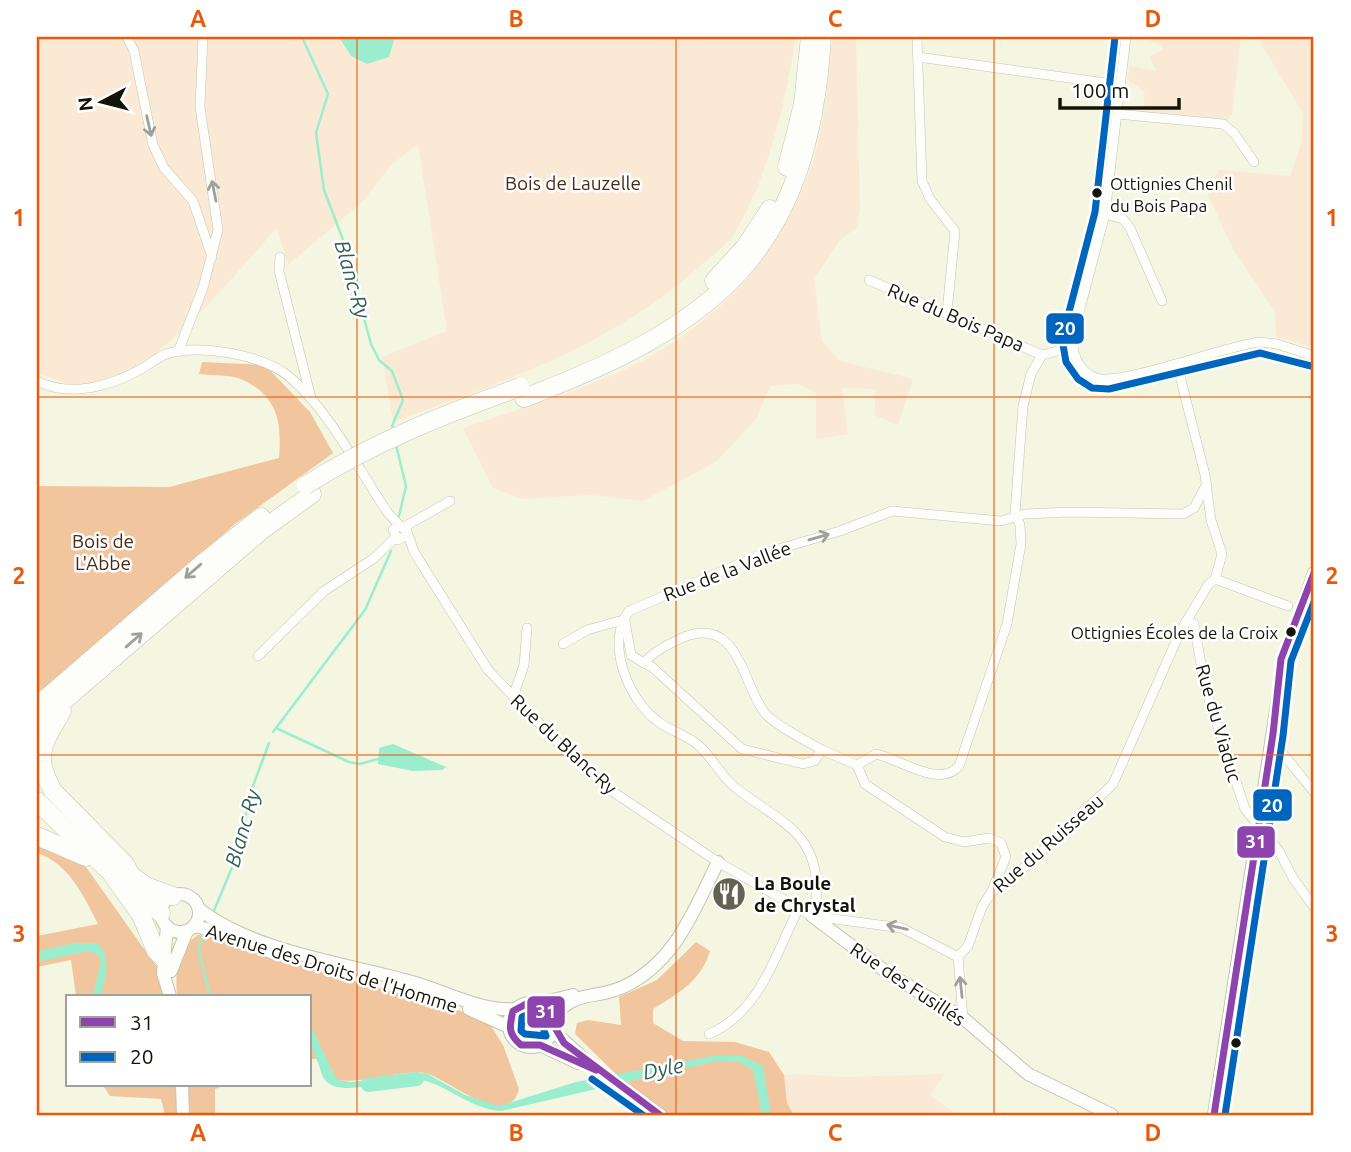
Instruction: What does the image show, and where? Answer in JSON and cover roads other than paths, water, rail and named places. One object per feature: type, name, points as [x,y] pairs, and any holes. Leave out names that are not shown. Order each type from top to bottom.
[{"type":"highway","points":[[522,393],[653,327],[689,303],[729,266],[769,212],[786,170],[803,104],[810,37]]},
{"type":"highway","points":[[37,706],[204,562],[392,437],[602,367],[671,331],[712,299],[747,263],[780,215],[806,150],[816,104],[822,37]]},
{"type":"highway","points":[[37,724],[309,490]]},
{"type":"highway","points":[[64,701],[41,751],[46,778],[53,790],[125,864],[131,875]]},
{"type":"highway","points":[[37,787],[92,846],[148,887],[173,896]]},
{"type":"highway","points":[[37,801],[164,920]]},
{"type":"highway","points":[[39,832],[111,873],[141,915],[156,951],[165,960]]},
{"type":"main road","points":[[1214,1115],[1279,691],[1314,573]]},
{"type":"main road","points":[[540,1045],[566,1003],[584,996],[622,988],[664,958],[683,932],[718,862]]},
{"type":"main road","points":[[170,995],[163,973],[163,906],[173,896],[186,895],[199,909],[173,961],[170,995]]},
{"type":"main road","name":"Avenue des Droits de l'Homme","points":[[199,909],[226,925],[286,949],[413,982],[485,1006],[515,1009]]},
{"type":"main road","name":"Rue des Fusillés","points":[[812,916],[889,974],[963,1018],[1028,1074],[1112,1115]]},
{"type":"main road","points":[[164,920],[176,932],[191,929]]},
{"type":"main road","name":"Avenue des Droits de l'Homme","points":[[191,929],[224,933],[283,957],[411,990],[482,1014],[509,1027]]},
{"type":"main road","points":[[584,996],[567,996],[537,1004],[527,1003],[515,1009],[509,1027],[518,1044],[528,1047],[540,1045],[596,1070],[660,1115]]},
{"type":"main road","points":[[537,1004],[545,1008],[552,1024],[596,1070]]},
{"type":"main road","points":[[182,1086],[183,1115]]},
{"type":"street","points":[[127,37],[134,51],[153,145],[164,168],[192,201],[212,257]]},
{"type":"street","points":[[178,352],[212,257],[219,222],[200,107],[203,37]]},
{"type":"street","points":[[917,37],[922,181],[930,199],[955,230],[947,312]]},
{"type":"street","points":[[1126,37],[1105,214],[1076,323],[1073,347],[1080,366],[1095,378],[1107,379],[1251,343],[1276,344],[1314,356]]},
{"type":"street","points":[[918,57],[1121,85]]},
{"type":"street","points":[[1117,114],[1223,124],[1234,133],[1254,162]]},
{"type":"street","points":[[1105,214],[1123,219],[1130,228],[1162,301]]},
{"type":"street","name":"Rue du Blanc-Ry","points":[[280,257],[279,271],[312,399]]},
{"type":"street","name":"Rue du Bois Papa","points":[[869,280],[1042,355]]},
{"type":"street","points":[[857,765],[876,754],[939,775],[954,772],[963,758],[1005,634],[1020,551],[1020,525],[1016,518],[1023,406],[1031,374],[1042,355],[1073,347]]},
{"type":"street","name":"Rue du Blanc-Ry","points":[[37,381],[61,390],[86,388],[127,376],[166,354],[178,352],[236,353],[254,358],[291,377],[312,399],[414,552],[485,666],[597,780],[718,862],[812,916],[902,928],[958,957]]},
{"type":"street","points":[[1178,368],[1206,484],[1211,520],[1222,554],[1215,579],[1288,606]]},
{"type":"street","name":"Rue de la Vallée","points":[[563,644],[587,631],[624,619],[634,608],[762,554],[840,531],[892,511],[995,521],[1025,514],[1069,512],[1183,514],[1194,508],[1206,484]]},
{"type":"street","points":[[258,656],[324,591],[373,559],[400,533],[450,501]]},
{"type":"street","name":"Rue du Ruisseau","points":[[958,957],[968,946],[982,907],[991,892],[1027,865],[1113,784],[1186,621],[1208,584],[1215,579]]},
{"type":"street","points":[[624,619],[631,655],[652,667],[742,749],[803,764],[814,761],[822,750]]},
{"type":"street","points":[[624,619],[620,644],[624,672],[640,705],[658,722],[697,744],[730,783],[787,823],[804,840],[816,873],[817,897],[812,916]]},
{"type":"street","name":"Rue du Viaduc","points":[[1186,621],[1194,624],[1205,687],[1245,809],[1259,825]]},
{"type":"street","points":[[513,697],[524,665],[527,628]]},
{"type":"street","points":[[644,663],[653,653],[684,638],[702,632],[717,636],[738,654],[765,714],[822,750],[857,765],[865,784],[941,835],[957,842],[989,838],[1002,843],[1006,857],[991,892]]},
{"type":"street","points":[[1270,747],[1283,754],[1314,792]]},
{"type":"street","points":[[1259,825],[1314,907]]},
{"type":"street","points":[[709,1034],[735,1016],[756,996],[799,908]]},
{"type":"street","points":[[958,957],[963,1018]]},
{"type":"water","points":[[339,37],[395,37],[389,57],[367,64],[351,56]]},
{"type":"water","points":[[393,744],[446,767],[442,770],[413,771],[378,764],[379,748]]},
{"type":"water","points":[[76,943],[97,943],[106,961],[101,995],[93,995],[101,961],[98,955],[88,951],[37,962],[37,951]]},
{"type":"water","name":"Dyle","points":[[312,1028],[337,1080],[351,1082],[426,1073],[465,1095],[499,1106],[576,1082],[713,1056],[740,1055],[763,1066],[771,1115],[762,1115],[753,1070],[739,1062],[717,1061],[501,1111],[471,1103],[426,1081],[402,1080],[344,1088],[333,1086],[321,1073],[312,1045]]},
{"type":"waterway","name":"Blanc-Ry","points":[[302,37],[328,94],[316,133],[324,190],[342,237],[371,344],[379,360],[392,371],[403,400],[392,426],[394,431]]},
{"type":"waterway","name":"Blanc-Ry","points":[[396,445],[406,486],[399,516]]},
{"type":"waterway","name":"Blanc-Ry","points":[[273,732],[365,610],[391,551]]},
{"type":"waterway","points":[[278,729],[349,762],[360,764],[378,759]]},
{"type":"waterway","name":"Blanc Ry","points":[[213,913],[238,853],[250,794],[269,743]]},
{"type":"waterway","name":"Blanc Ry","points":[[204,935],[198,948],[210,995]]},
{"type":"waterway","name":"Dyle","points":[[368,1085],[417,1079]]},
{"type":"place","name":"Ottignies Chenil du Bois Papa","points":[[1097,193]]},
{"type":"place","name":"Ottignies Écoles de la Croix","points":[[1291,632]]},
{"type":"place","name":"La Boule de Chrystal","points":[[729,894]]},
{"type":"park label","name":"Bois de Lauzelle","points":[[573,183]]},
{"type":"park label","name":"Bois de L'Abbe","points":[[103,552]]}]
